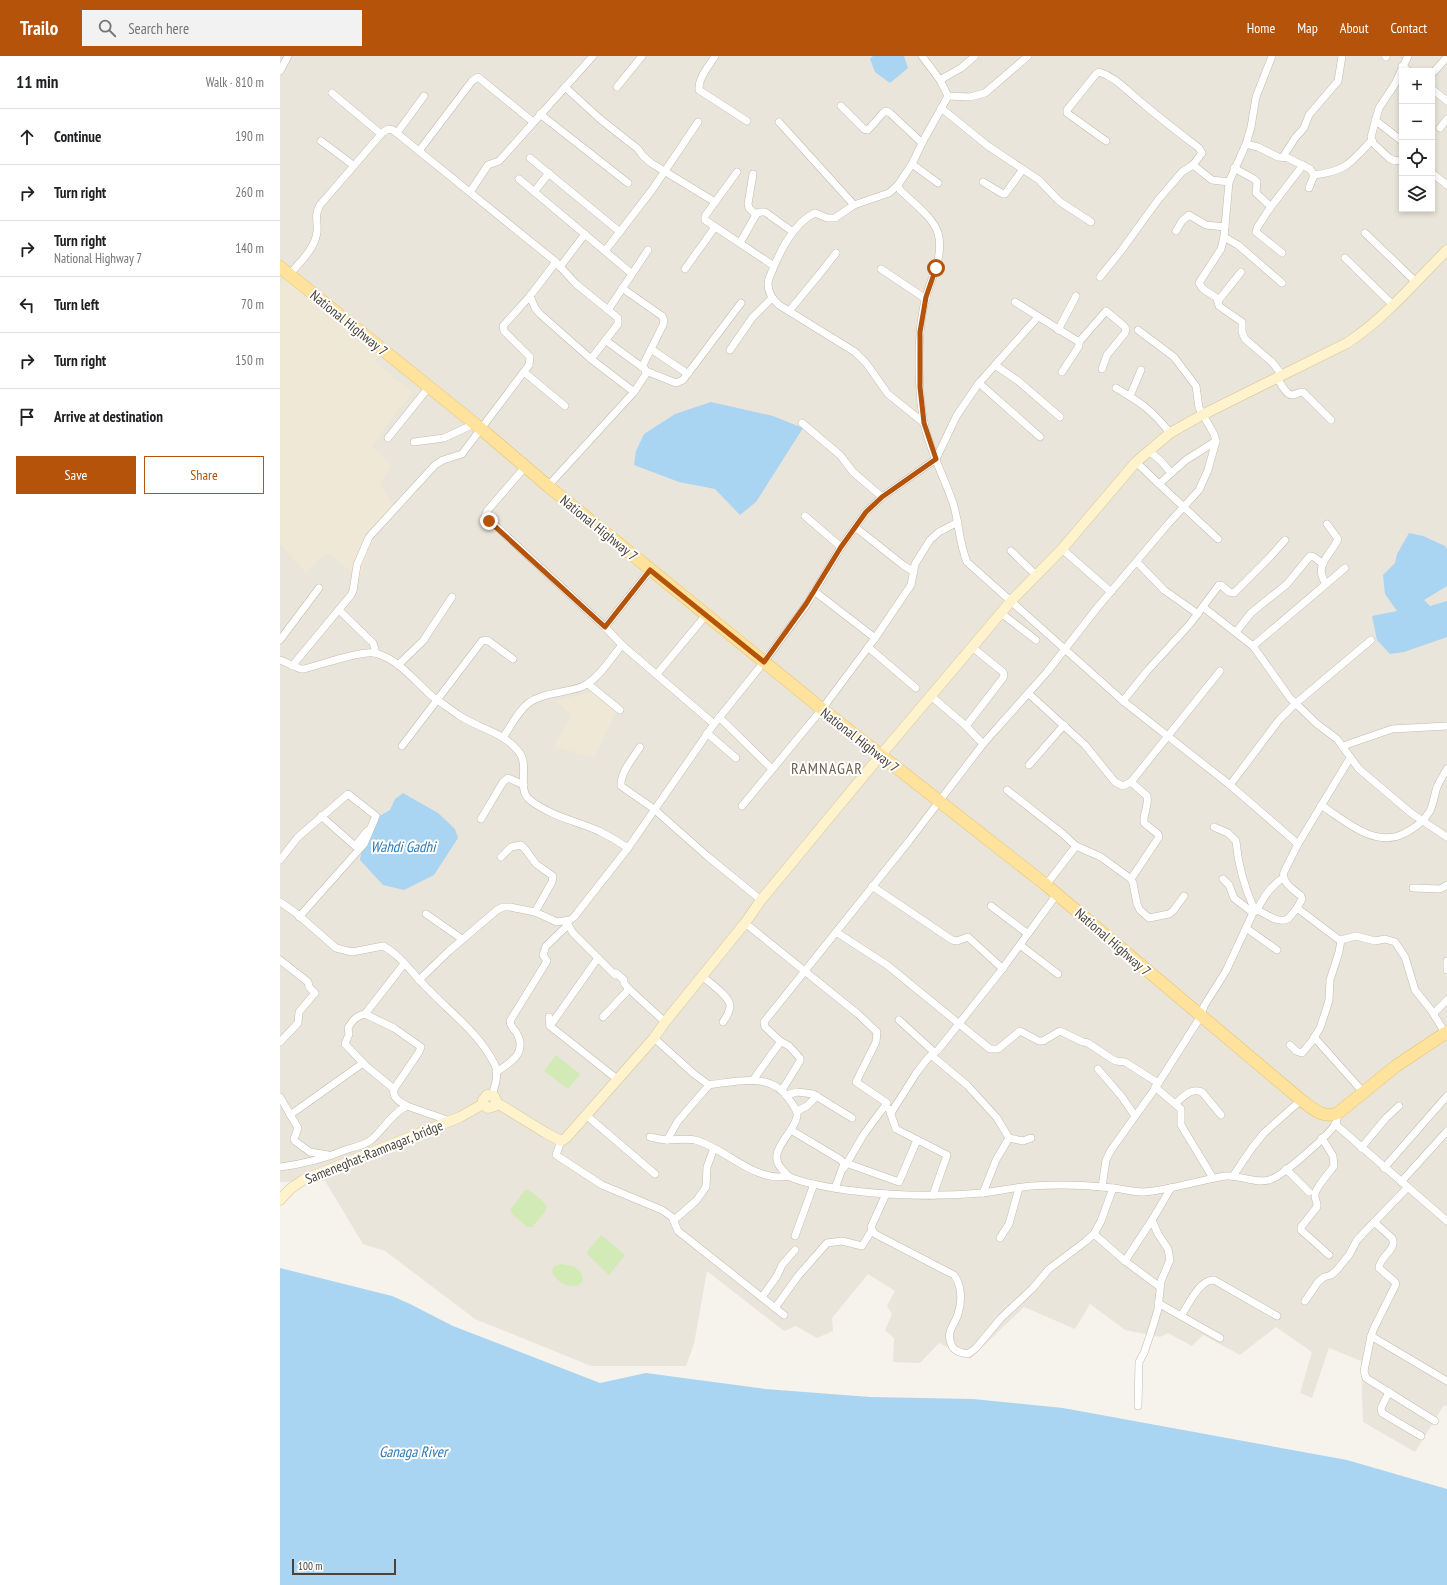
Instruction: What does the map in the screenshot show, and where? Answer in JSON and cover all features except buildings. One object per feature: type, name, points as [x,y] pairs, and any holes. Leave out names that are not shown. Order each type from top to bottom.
[{"type":"main road","points":[[494,1099],[561,1141],[572,1132],[654,1038],[745,923],[761,900],[880,756],[1011,601],[1062,549],[1136,462],[1170,433],[1202,415],[1353,339],[1376,322],[1392,304],[1447,250]]},
{"type":"main road","name":"National Highway 7","points":[[280,267],[477,426],[650,570],[880,756],[1046,885],[1301,1100],[1322,1115],[1333,1116],[1337,1119]]},
{"type":"main road","points":[[1337,1119],[1363,1092],[1396,1066],[1446,1033]]},
{"type":"main road","name":"Sameneghat-Ramnagar, bridge","points":[[280,1200],[290,1189],[304,1180],[450,1121],[473,1111],[483,1104],[488,1108],[492,1108],[494,1099]]},
{"type":"street","points":[[280,71],[288,56]]},
{"type":"street","points":[[470,192],[488,165],[499,161],[593,56]]},
{"type":"street","points":[[617,87],[642,56]]},
{"type":"street","points":[[715,56],[701,79],[699,90],[747,121]]},
{"type":"street","points":[[922,56],[940,80],[948,96]]},
{"type":"street","points":[[940,80],[961,68],[975,56]]},
{"type":"street","points":[[948,96],[970,97],[985,93],[1028,56]]},
{"type":"street","points":[[1272,56],[1256,97],[1252,126],[1246,144],[1229,182],[1224,237],[1219,254],[1199,283],[1203,289],[1218,301],[1219,306],[1242,322],[1242,332],[1245,339],[1272,362],[1287,392],[1294,395],[1303,392],[1331,420]]},
{"type":"street","points":[[1282,157],[1304,128],[1309,115],[1338,81],[1342,56]]},
{"type":"street","points":[[1399,160],[1395,161],[1389,158],[1372,140],[1372,131],[1382,103],[1395,84],[1402,66],[1408,56]]},
{"type":"street","points":[[1435,71],[1447,57]]},
{"type":"street","points":[[1100,277],[1158,200],[1182,172],[1193,165],[1202,153],[1199,148],[1132,96],[1121,84],[1099,72],[1092,77],[1067,113],[1106,141]]},
{"type":"street","points":[[419,151],[472,82],[478,77],[533,122]]},
{"type":"street","points":[[565,87],[600,119],[638,149],[651,163],[715,202]]},
{"type":"street","points":[[1435,91],[1446,98]]},
{"type":"street","points":[[332,93],[381,134]]},
{"type":"street","points":[[397,133],[424,96]]},
{"type":"street","points":[[924,423],[888,394],[866,362],[855,352],[789,311],[772,298],[768,290],[768,282],[781,250],[793,232],[810,216],[820,214],[827,218],[835,218],[854,205],[889,193],[898,184],[912,164],[948,96]]},
{"type":"street","points":[[841,106],[864,129],[868,130],[886,111],[922,143]]},
{"type":"street","points":[[941,108],[988,146],[1039,180],[1059,201],[1091,222]]},
{"type":"street","points":[[540,114],[628,183]]},
{"type":"street","points":[[1440,128],[1447,119]]},
{"type":"street","points":[[1375,120],[1401,140]]},
{"type":"street","points":[[605,251],[666,171],[698,122]]},
{"type":"street","points":[[779,122],[854,205]]},
{"type":"street","points":[[290,275],[308,252],[314,241],[317,232],[317,209],[381,134],[389,129],[393,130],[558,265],[576,284],[618,318],[618,324],[591,359]]},
{"type":"street","points":[[1314,174],[1332,172],[1347,166],[1372,140]]},
{"type":"street","points":[[321,141],[353,166]]},
{"type":"street","points":[[1246,144],[1303,165],[1310,169],[1314,174]]},
{"type":"street","points":[[530,158],[620,232]]},
{"type":"street","points":[[912,164],[938,183]]},
{"type":"street","points":[[1193,165],[1212,180],[1229,182]]},
{"type":"street","points":[[1282,253],[1256,232],[1270,208],[1303,165]]},
{"type":"street","points":[[1234,168],[1257,182],[1256,193],[1270,206],[1270,208]]},
{"type":"street","points":[[983,182],[1005,194],[1023,169]]},
{"type":"street","points":[[737,172],[705,216],[705,220],[774,266]]},
{"type":"street","points":[[534,192],[549,173]]},
{"type":"street","points":[[753,174],[748,204],[749,208],[756,215]]},
{"type":"street","points":[[1309,188],[1314,174]]},
{"type":"street","points":[[1435,175],[1447,185]]},
{"type":"street","points":[[519,179],[631,273]]},
{"type":"street","points":[[898,184],[900,190],[931,220],[938,231],[940,245],[936,268],[926,299],[920,332],[920,387],[924,423],[953,504],[958,522],[961,546],[967,562],[1123,701],[1230,785],[1298,844]]},
{"type":"street","points":[[740,243],[756,215],[761,212],[765,212],[793,232]]},
{"type":"street","points":[[1176,231],[1182,221],[1189,216],[1206,225],[1225,227]]},
{"type":"street","points":[[685,269],[715,227]]},
{"type":"street","points":[[1365,233],[1415,281]]},
{"type":"street","points":[[292,666],[353,591],[357,565],[369,537],[435,465],[443,460],[462,454],[477,426],[524,372],[530,362],[530,357],[503,329],[503,326],[584,234]]},
{"type":"street","points":[[1224,237],[1238,245],[1282,283]]},
{"type":"street","points":[[608,310],[631,273],[648,250]]},
{"type":"street","points":[[789,311],[836,253]]},
{"type":"street","points":[[1345,258],[1392,304]]},
{"type":"street","points":[[881,269],[926,299]]},
{"type":"street","points":[[1218,301],[1241,272]]},
{"type":"street","points":[[548,486],[634,392],[651,349],[663,325],[664,320],[662,316],[622,288]]},
{"type":"street","points":[[530,296],[536,311],[591,359],[634,392]]},
{"type":"street","points":[[1058,330],[1076,296]]},
{"type":"street","points":[[730,350],[752,318],[772,298]]},
{"type":"street","points":[[1015,302],[1079,342]]},
{"type":"street","points":[[605,340],[644,369],[676,383],[683,380],[688,374],[741,303]]},
{"type":"street","points":[[1062,372],[1079,346],[1079,342],[1106,311],[1126,329],[1125,333],[1107,355],[1102,369]]},
{"type":"street","points":[[496,1072],[510,1062],[521,1049],[520,1041],[510,1025],[510,1021],[547,961],[543,955],[546,946],[574,917],[628,848],[707,733],[764,662],[806,604],[841,547],[866,512],[882,497],[936,459],[957,415],[979,383],[1038,317]]},
{"type":"street","points":[[784,1092],[800,1061],[800,1058],[789,1046],[780,1041],[765,1027],[764,1022],[983,744],[1066,649],[1111,592],[1195,495],[1202,484],[1211,461],[1216,441],[1214,434],[1202,415],[1194,382],[1174,357],[1138,330]]},
{"type":"street","points":[[651,349],[688,374]]},
{"type":"street","points":[[995,365],[1017,380],[1060,417]]},
{"type":"street","points":[[1130,396],[1141,370]]},
{"type":"street","points":[[524,372],[565,406]]},
{"type":"street","points":[[979,383],[1040,437]]},
{"type":"street","points":[[388,438],[429,387]]},
{"type":"street","points":[[1116,388],[1152,411],[1170,433]]},
{"type":"street","points":[[802,424],[840,455],[853,472],[882,497]]},
{"type":"street","points":[[414,442],[444,438],[477,426]]},
{"type":"street","points":[[1159,484],[1186,460],[1216,441]]},
{"type":"street","points":[[1149,451],[1161,461],[1171,473]]},
{"type":"street","points":[[1136,462],[1218,539]]},
{"type":"street","points":[[525,467],[487,511],[485,516],[605,627],[622,645],[714,724]]},
{"type":"street","points":[[805,516],[841,547]]},
{"type":"street","points":[[742,806],[822,709],[875,638],[911,585],[915,564],[930,540],[934,536],[958,522]]},
{"type":"street","points":[[1326,584],[1320,573],[1323,564],[1338,539],[1327,524]]},
{"type":"street","points":[[855,527],[914,572]]},
{"type":"street","points":[[1123,701],[1147,671],[1181,635],[1219,585],[1223,586],[1231,593],[1234,593],[1285,540]]},
{"type":"street","points":[[1062,549],[1111,592]]},
{"type":"street","points":[[1011,551],[1036,575]]},
{"type":"street","points":[[1236,632],[1251,613],[1287,584],[1310,556],[1314,557],[1323,564]]},
{"type":"street","points":[[1137,562],[1164,590],[1198,614]]},
{"type":"street","points":[[1253,646],[1345,568]]},
{"type":"street","points":[[605,627],[650,570]]},
{"type":"street","points":[[280,640],[319,588]]},
{"type":"street","points":[[814,591],[875,638]]},
{"type":"street","points":[[398,665],[423,641],[452,597]]},
{"type":"street","points":[[1203,607],[1253,646],[1295,704],[1317,724],[1337,739],[1350,758],[1370,780],[1422,821],[1447,837]]},
{"type":"street","points":[[339,610],[373,643],[375,649],[374,653]]},
{"type":"street","points":[[1001,613],[1036,640]]},
{"type":"street","points":[[657,674],[706,615]]},
{"type":"street","points":[[402,746],[482,641],[487,640],[513,659]]},
{"type":"street","points":[[1230,785],[1279,720],[1295,704],[1371,640]]},
{"type":"street","points":[[504,736],[525,705],[530,701],[548,694],[573,690],[588,684],[622,645]]},
{"type":"street","points":[[868,647],[916,688]]},
{"type":"street","points":[[966,726],[1004,675],[1003,672],[972,647]]},
{"type":"street","points":[[280,660],[292,666],[304,669],[360,654],[374,653],[398,665],[438,700],[468,720],[504,736],[522,756],[524,761],[525,794],[529,799],[551,813],[599,831],[628,848]]},
{"type":"street","points":[[1028,693],[1091,751],[1115,782],[1122,786],[1131,782],[1220,671]]},
{"type":"street","points":[[588,684],[620,710]]},
{"type":"street","points":[[931,696],[966,726],[983,744]]},
{"type":"street","points":[[719,717],[772,769]]},
{"type":"street","points":[[1030,765],[1064,725]]},
{"type":"street","points":[[1343,746],[1392,728],[1447,726]]},
{"type":"street","points":[[707,733],[736,758]]},
{"type":"street","points":[[640,747],[624,774],[621,781],[621,786],[654,809],[707,856],[761,900]]},
{"type":"street","points":[[1102,1187],[1108,1155],[1157,1085],[1201,1016],[1204,1006],[1226,970],[1255,911],[1274,885],[1283,878],[1284,872],[1298,844],[1350,758]]},
{"type":"street","points":[[1321,805],[1362,832],[1384,839],[1399,837],[1417,826],[1422,821],[1433,805],[1436,790],[1447,769]]},
{"type":"street","points":[[481,819],[503,782],[508,778],[524,785]]},
{"type":"street","points":[[1131,782],[1147,796],[1148,803],[1144,823],[1158,834],[1159,837],[1131,879]]},
{"type":"street","points":[[1007,790],[1076,846],[1101,857],[1131,879],[1137,904],[1140,910],[1149,918],[1169,914],[1184,896]]},
{"type":"street","points":[[280,860],[298,837],[348,794],[376,816],[364,844],[299,916]]},
{"type":"street","points":[[321,816],[355,846],[373,824]]},
{"type":"street","points":[[1214,827],[1228,833],[1236,841],[1238,860],[1248,896],[1255,911]]},
{"type":"street","points":[[501,857],[511,847],[521,845],[536,864],[553,876],[552,882],[536,912]]},
{"type":"street","points":[[1046,885],[1076,846]]},
{"type":"street","points":[[1223,879],[1229,885],[1234,898],[1255,911],[1282,921],[1288,919],[1302,899],[1301,896],[1287,884],[1283,878]]},
{"type":"street","points":[[1413,888],[1440,889],[1447,885]]},
{"type":"street","points":[[872,886],[952,940],[957,941],[968,937],[1003,969]]},
{"type":"street","points":[[891,1113],[909,1083],[1003,969],[1057,894]]},
{"type":"street","points":[[280,902],[299,916],[336,948],[352,952],[383,946],[395,953],[419,980],[475,1035],[495,1066],[496,1082],[494,1099]]},
{"type":"street","points":[[991,906],[1028,934]]},
{"type":"street","points":[[419,980],[462,939],[497,910],[503,907],[536,912],[557,922],[567,923]]},
{"type":"street","points":[[1297,908],[1326,931],[1341,940],[1356,936],[1375,941],[1385,939],[1395,942],[1405,957],[1415,990],[1434,1013],[1446,1033]]},
{"type":"street","points":[[426,914],[462,939]]},
{"type":"street","points":[[567,923],[573,933],[615,975],[616,973],[624,980],[624,983],[629,989],[666,1022]]},
{"type":"street","points":[[745,923],[858,1014],[877,1032],[876,1042],[856,1082],[887,1103],[896,1129],[947,1155],[934,1195]]},
{"type":"street","points":[[1246,928],[1278,950]]},
{"type":"street","points":[[836,932],[887,965],[933,1002],[958,1025],[990,1049],[998,1049],[1020,1031],[1039,1041],[1043,1041],[1060,1030],[1088,1043],[1112,1060],[1122,1060],[1157,1085],[1181,1109],[1182,1125],[1213,1178]]},
{"type":"street","points":[[1290,1045],[1296,1051],[1302,1053],[1320,1028],[1330,1000],[1330,980],[1339,952],[1341,940]]},
{"type":"street","points":[[1020,946],[1058,974]]},
{"type":"street","points":[[550,1026],[598,958]]},
{"type":"street","points":[[280,960],[308,982],[308,987],[315,993],[299,1012],[298,1023],[280,1042]]},
{"type":"street","points":[[1447,961],[1447,970]]},
{"type":"street","points":[[394,1089],[363,1063],[345,1043],[349,1034],[348,1028],[353,1020],[360,1015],[365,1014],[404,964]]},
{"type":"street","points":[[702,977],[723,994],[730,1002],[730,1008],[723,1022]]},
{"type":"street","points":[[603,1017],[629,989]]},
{"type":"street","points":[[1434,1013],[1447,1000]]},
{"type":"street","points":[[365,1014],[394,1028],[421,1048],[394,1089],[394,1096],[407,1106],[450,1121]]},
{"type":"street","points":[[550,1017],[550,1026]]},
{"type":"street","points":[[899,1020],[967,1085],[997,1118],[1009,1138],[1023,1141],[1031,1138]]},
{"type":"street","points":[[550,1026],[617,1079]]},
{"type":"street","points":[[1314,1037],[1363,1092]]},
{"type":"street","points":[[654,1038],[694,1074],[709,1085],[753,1080],[767,1083],[784,1092],[797,1111],[796,1120],[775,1158],[777,1163],[788,1176]]},
{"type":"street","points":[[753,1080],[780,1041]]},
{"type":"street","points":[[290,1115],[363,1063]]},
{"type":"street","points":[[1098,1069],[1122,1097],[1135,1116]]},
{"type":"street","points":[[667,1140],[678,1121],[709,1085]]},
{"type":"street","points":[[1176,1103],[1188,1093],[1198,1090],[1202,1092],[1221,1115]]},
{"type":"street","points":[[784,1092],[807,1092],[817,1096],[852,1118]]},
{"type":"street","points":[[797,1111],[807,1106],[817,1096]]},
{"type":"street","points":[[1384,1168],[1447,1096]]},
{"type":"street","points":[[280,1097],[298,1128],[294,1139],[295,1141],[310,1152],[334,1155]]},
{"type":"street","points":[[1233,1176],[1264,1133],[1301,1100]]},
{"type":"street","points":[[836,1188],[845,1166],[864,1134],[887,1103]]},
{"type":"street","points":[[280,1167],[301,1164],[334,1155],[366,1143],[384,1128],[401,1109],[407,1106]]},
{"type":"street","points":[[1361,1148],[1386,1118],[1399,1106]]},
{"type":"street","points":[[586,1115],[655,1174]]},
{"type":"street","points":[[650,1137],[667,1140],[682,1138],[696,1140],[714,1148],[747,1167],[776,1177],[788,1176],[814,1184],[886,1194],[934,1195],[983,1193],[1057,1185],[1102,1187],[1141,1192],[1171,1188],[1213,1178],[1233,1176],[1268,1181],[1286,1169],[1322,1138],[1337,1119],[1361,1148],[1447,1221]]},
{"type":"street","points":[[791,1130],[841,1160],[845,1166],[899,1182],[916,1140]]},
{"type":"street","points":[[1401,1182],[1447,1131]]},
{"type":"street","points":[[983,1193],[996,1160],[1009,1138]]},
{"type":"street","points":[[1322,1138],[1333,1156],[1334,1166],[1316,1191],[1315,1196],[1318,1204],[1317,1207],[1301,1227],[1301,1230],[1329,1255]]},
{"type":"street","points":[[561,1141],[556,1156],[602,1185],[654,1206],[672,1217],[678,1231],[784,1315]]},
{"type":"street","points":[[674,1220],[696,1201],[706,1187],[707,1167],[714,1148]]},
{"type":"street","points":[[1286,1169],[1309,1192]]},
{"type":"street","points":[[795,1236],[814,1184]]},
{"type":"street","points":[[1305,1301],[1321,1279],[1336,1271],[1349,1255],[1355,1243],[1408,1187]]},
{"type":"street","points":[[1000,1238],[1009,1224],[1019,1188]]},
{"type":"street","points":[[872,1230],[875,1234],[954,1275],[960,1285],[960,1300],[958,1315],[951,1329],[949,1340],[953,1349],[960,1353],[968,1354],[976,1348],[1001,1318],[1032,1289],[1049,1269],[1094,1234],[1101,1221],[1113,1188]]},
{"type":"street","points":[[1124,1260],[1152,1220],[1171,1188]]},
{"type":"street","points":[[775,1308],[798,1276],[827,1243],[842,1241],[862,1246],[872,1230],[871,1227],[886,1194]]},
{"type":"street","points":[[1138,1406],[1139,1362],[1144,1353],[1153,1326],[1160,1287],[1170,1260],[1168,1249],[1158,1234],[1152,1220]]},
{"type":"street","points":[[1374,1222],[1394,1241],[1394,1244],[1381,1261],[1379,1268],[1396,1284],[1371,1336],[1365,1360],[1364,1375],[1366,1378],[1435,1421]]},
{"type":"street","points":[[1094,1234],[1124,1260],[1160,1287]]},
{"type":"street","points":[[762,1297],[782,1265],[795,1250]]},
{"type":"street","points":[[1181,1316],[1200,1287],[1206,1281],[1210,1280],[1220,1283],[1277,1316]]},
{"type":"street","points":[[1158,1303],[1220,1338]]},
{"type":"street","points":[[1371,1336],[1447,1381]]},
{"type":"street","points":[[1389,1392],[1380,1408],[1381,1411],[1420,1436]]},
{"type":"shaded area","name":"RAMNAGAR","points":[[280,56],[1447,56],[1447,1406],[1444,1405],[1415,1452],[1363,1422],[1361,1361],[1329,1348],[1312,1398],[1300,1393],[1312,1352],[1276,1327],[1240,1355],[1203,1335],[1192,1346],[1168,1333],[1160,1337],[1125,1330],[1090,1304],[1075,1329],[1024,1307],[970,1359],[939,1343],[920,1363],[893,1362],[894,1338],[885,1330],[892,1314],[887,1306],[895,1291],[868,1274],[832,1318],[833,1331],[817,1338],[796,1326],[784,1331],[707,1271],[694,1344],[686,1366],[591,1366],[475,1319],[385,1251],[363,1244],[325,1181],[280,1182]]},
{"type":"shaded area","points":[[289,275],[383,353],[374,361],[412,392],[372,446],[392,466],[380,484],[393,505],[373,538],[360,577],[326,553],[306,573],[280,544],[280,283]]},
{"type":"shaded area","points":[[595,691],[616,712],[594,758],[554,746],[572,716],[556,701]]},
{"type":"green space","points":[[556,1055],[580,1074],[568,1089],[544,1071]]},
{"type":"green space","points":[[525,1190],[528,1190],[536,1195],[547,1207],[532,1227],[527,1227],[512,1214],[510,1210]]},
{"type":"green space","points":[[601,1235],[625,1255],[609,1275],[586,1253]]},
{"type":"green space","points":[[561,1264],[573,1266],[580,1271],[583,1278],[580,1284],[577,1286],[572,1286],[557,1280],[552,1272],[555,1266]]},
{"type":"water","points":[[873,56],[904,56],[908,68],[890,83],[875,72],[870,59]]},
{"type":"water","points":[[711,402],[773,416],[803,428],[756,502],[740,515],[715,489],[679,482],[634,465],[636,451],[644,434],[675,414]]},
{"type":"water","points":[[1409,533],[1423,536],[1445,546],[1447,549],[1447,586],[1424,600],[1430,606],[1447,601],[1447,637],[1404,652],[1390,654],[1377,640],[1372,616],[1397,611],[1385,594],[1383,575],[1395,563],[1397,554]]},
{"type":"water","name":"Wahdi Gadhi","points":[[403,793],[438,813],[455,829],[458,838],[434,875],[404,890],[383,885],[360,860],[364,838],[376,818],[390,810],[395,799]]},
{"type":"water","name":"Ganaga River","points":[[280,1268],[392,1296],[453,1326],[600,1383],[646,1373],[765,1389],[870,1397],[973,1399],[1063,1408],[1347,1460],[1447,1489],[1447,1585],[280,1585]]},
{"type":"district","name":"RAMNAGAR","points":[[827,768]]},
{"type":"route","points":[[489,521],[605,627],[650,570],[764,662],[806,604],[841,547],[873,503],[936,459],[924,423],[920,387],[920,332],[926,297],[936,268]]}]
